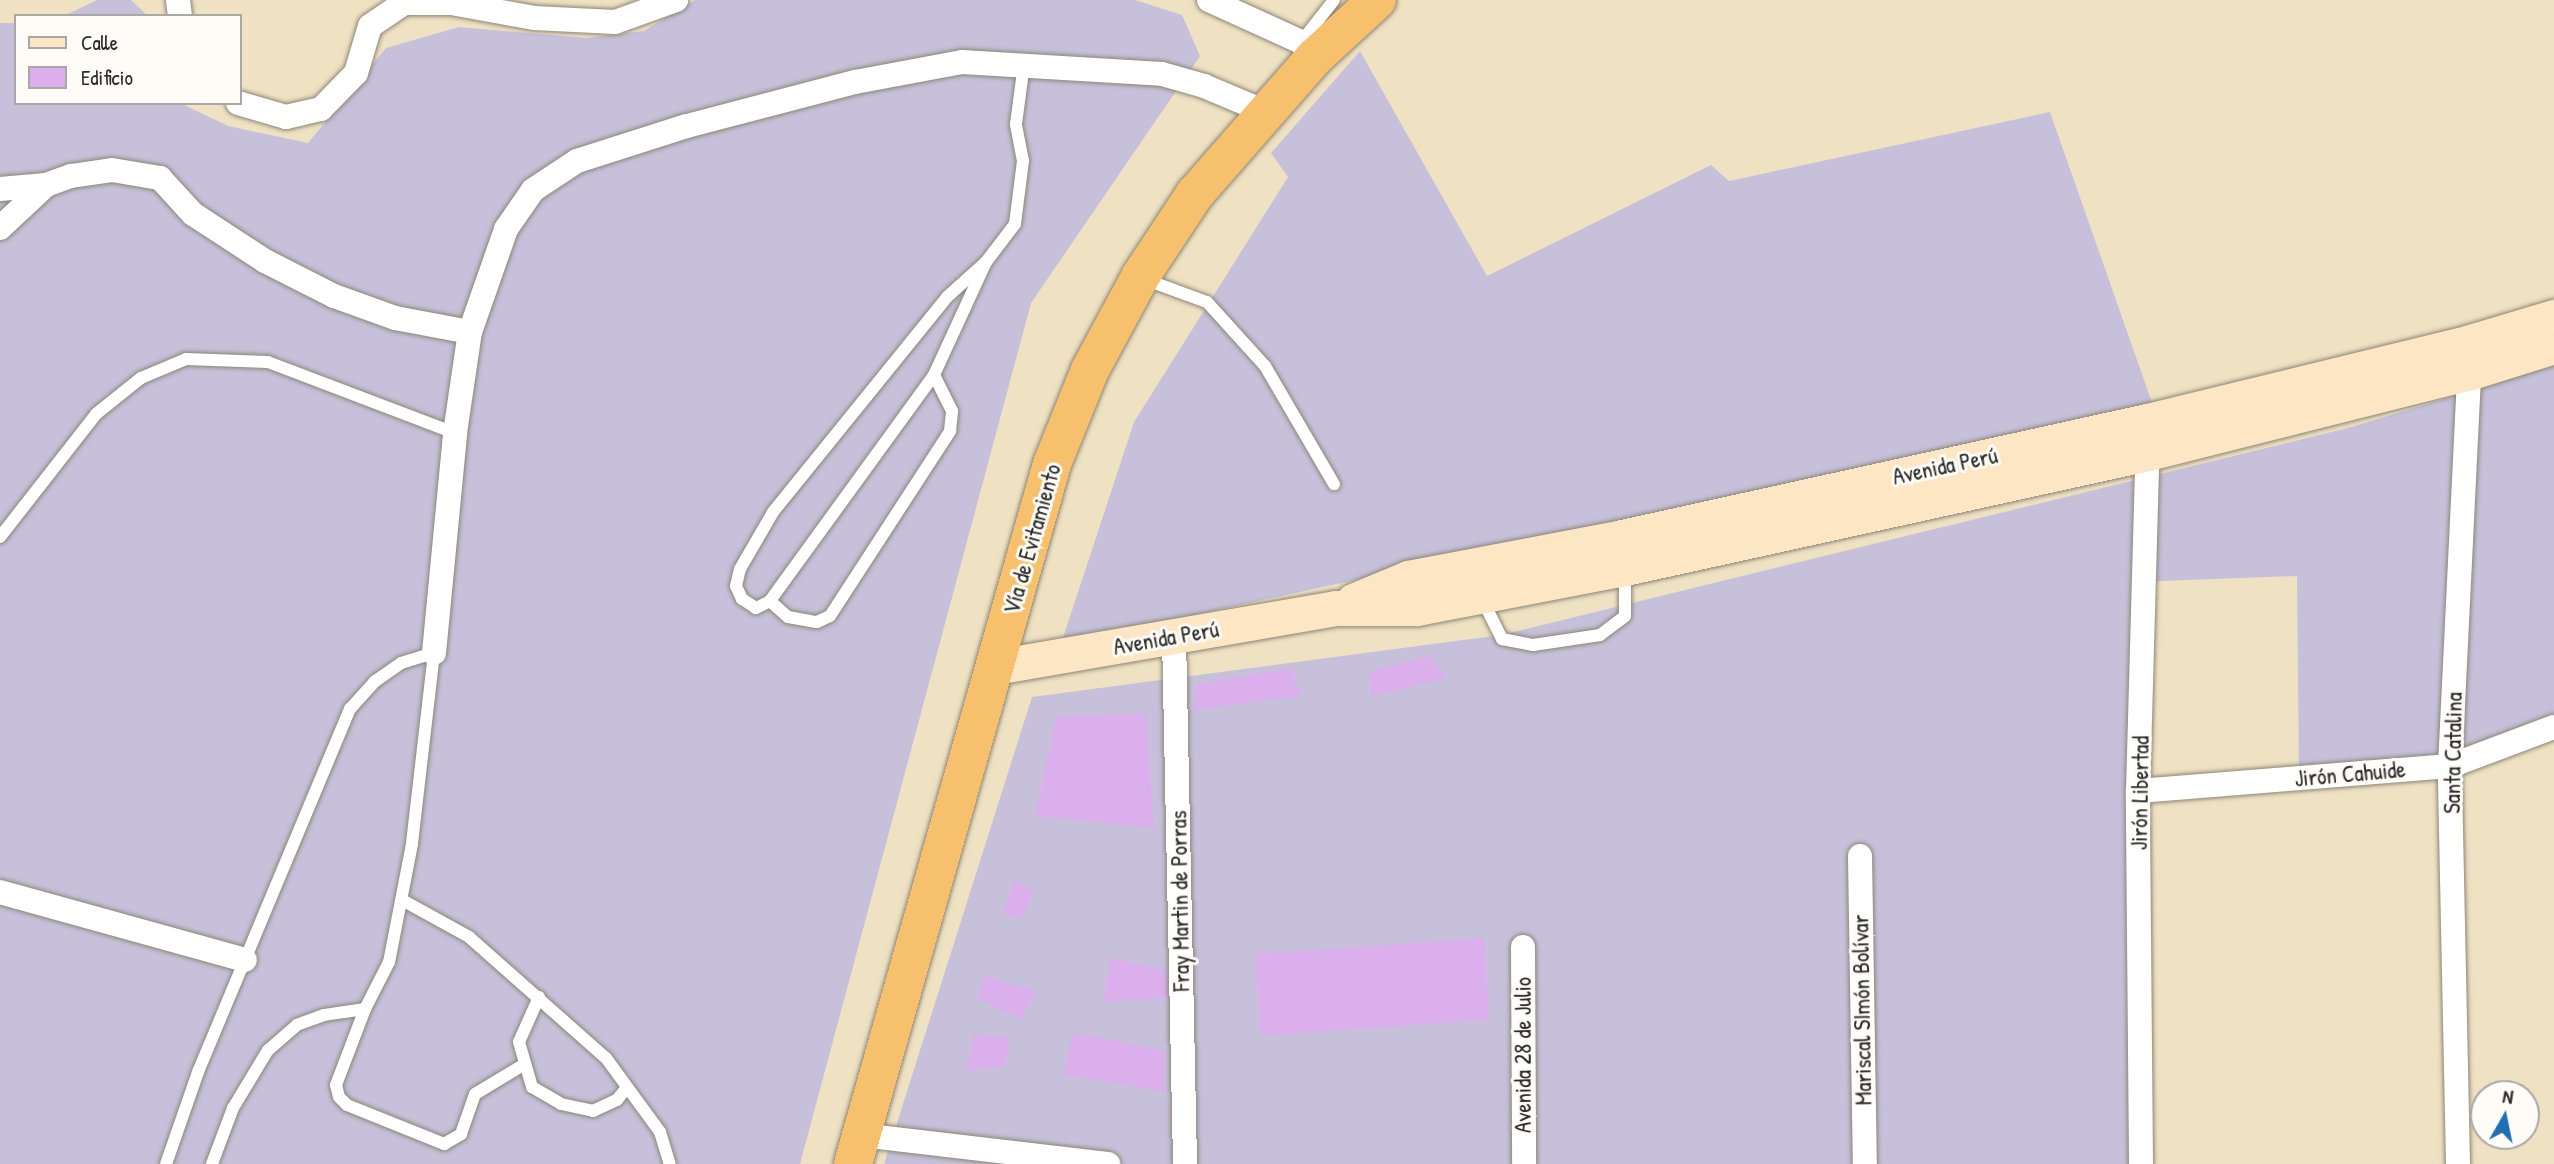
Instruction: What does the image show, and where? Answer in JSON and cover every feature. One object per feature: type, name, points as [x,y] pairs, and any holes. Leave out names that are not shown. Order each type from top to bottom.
[{"type":"highway","name":"Vía de Evitamiento","points":[[857,1150],[1052,464],[1090,370],[1140,277],[1195,194],[1266,112],[1308,50],[1377,0]]},
{"type":"main road","name":"Avenida Perú","points":[[2470,357],[2554,317]]},
{"type":"main road","name":"Avenida Perú","points":[[995,667],[1336,608],[1408,578],[1481,579],[1623,552],[2148,437],[2470,357],[2554,346]]},
{"type":"street","points":[[242,104],[286,117],[321,110],[356,72],[370,26],[404,3],[451,3],[534,18],[615,22],[676,0]]},
{"type":"street","points":[[1209,0],[1308,50]]},
{"type":"street","points":[[434,653],[455,433],[470,332],[506,229],[533,190],[577,161],[687,126],[855,82],[962,62],[1162,75],[1204,86],[1266,112]]},
{"type":"street","points":[[0,189],[46,185],[112,170],[160,178],[193,214],[265,261],[334,296],[395,318],[470,332]]},
{"type":"street","points":[[0,228],[46,185]]},
{"type":"street","name":"Santa Catalina","points":[[2458,1164],[2450,766],[2470,357]]},
{"type":"street","name":"Jirón Libertad","points":[[2141,1164],[2138,791],[2148,437]]},
{"type":"street","name":"Fray Martin de Porras","points":[[1174,637],[1185,1164]]},
{"type":"street","name":"Jirón Cahuide","points":[[2138,791],[2450,766],[2554,727]]},
{"type":"street","name":"Mariscal SImón Bolívar","points":[[1860,856],[1865,1164]]},
{"type":"street","points":[[0,892],[245,960]]},
{"type":"street","name":"Avenida 28 de Julio","points":[[1523,947],[1524,1164]]},
{"type":"street","points":[[857,1150],[1108,1164]]},
{"type":"lane","points":[[1308,50],[1334,0]]},
{"type":"lane","points":[[986,262],[934,375],[770,601],[756,608],[742,599],[736,586],[746,551],[812,461],[947,297],[986,262],[1015,224],[1024,161],[1016,124],[1024,64]]},
{"type":"lane","points":[[1140,277],[1206,302],[1265,366],[1334,484]]},
{"type":"lane","points":[[0,537],[96,414],[141,377],[186,359],[268,362],[455,433]]},
{"type":"lane","points":[[770,601],[788,617],[817,622],[830,616],[950,431],[952,411],[934,375]]},
{"type":"lane","points":[[1481,579],[1484,611],[1502,639],[1533,645],[1600,635],[1625,616],[1623,552]]},
{"type":"lane","points":[[166,1164],[245,960],[350,709],[374,682],[401,663],[434,653],[402,900],[389,962],[365,1009],[336,1085],[339,1097],[347,1105],[444,1143],[461,1134],[480,1089],[523,1065]]},
{"type":"lane","points":[[402,900],[469,937],[606,1059],[660,1132],[670,1164]]},
{"type":"lane","points":[[539,997],[519,1042],[523,1065],[532,1087],[561,1104],[593,1111],[617,1100],[627,1087]]},
{"type":"lane","points":[[212,1164],[233,1108],[268,1050],[297,1025],[324,1015],[365,1009]]},
{"type":"shaded area","points":[[97,0],[131,0],[146,14],[68,14]]},
{"type":"shaded area","points":[[695,0],[1135,0],[1182,15],[1200,56],[1031,303],[800,1164],[0,1164],[0,23],[14,23],[14,105],[184,105],[228,126],[308,143],[386,48],[459,27],[586,38],[644,31]]},
{"type":"shaded area","points":[[1360,51],[1487,276],[1711,165],[1729,181],[2050,112],[2156,414],[1548,538],[1061,644],[1134,422],[1288,177],[1271,153]]},
{"type":"shaded area","points":[[2554,366],[2554,726],[2446,769],[2299,777],[2297,576],[2133,582],[2129,1164],[884,1164],[1032,697],[1501,635],[2348,428]]},
{"type":"building","points":[[1430,656],[1446,678],[1372,696],[1368,672]]},
{"type":"building","points":[[1292,668],[1301,696],[1193,710],[1197,684]]},
{"type":"building","points":[[1146,713],[1154,828],[1035,816],[1056,717]]},
{"type":"building","points":[[1014,880],[1034,891],[1022,918],[1003,914]]},
{"type":"building","points":[[1484,938],[1490,1020],[1260,1036],[1255,954]]},
{"type":"building","points":[[1110,958],[1166,970],[1167,998],[1103,1002]]},
{"type":"building","points":[[985,976],[1035,991],[1022,1019],[978,999]]},
{"type":"building","points":[[1073,1032],[1165,1051],[1164,1092],[1063,1074]]},
{"type":"building","points":[[974,1034],[1011,1038],[1004,1066],[966,1071]]}]
